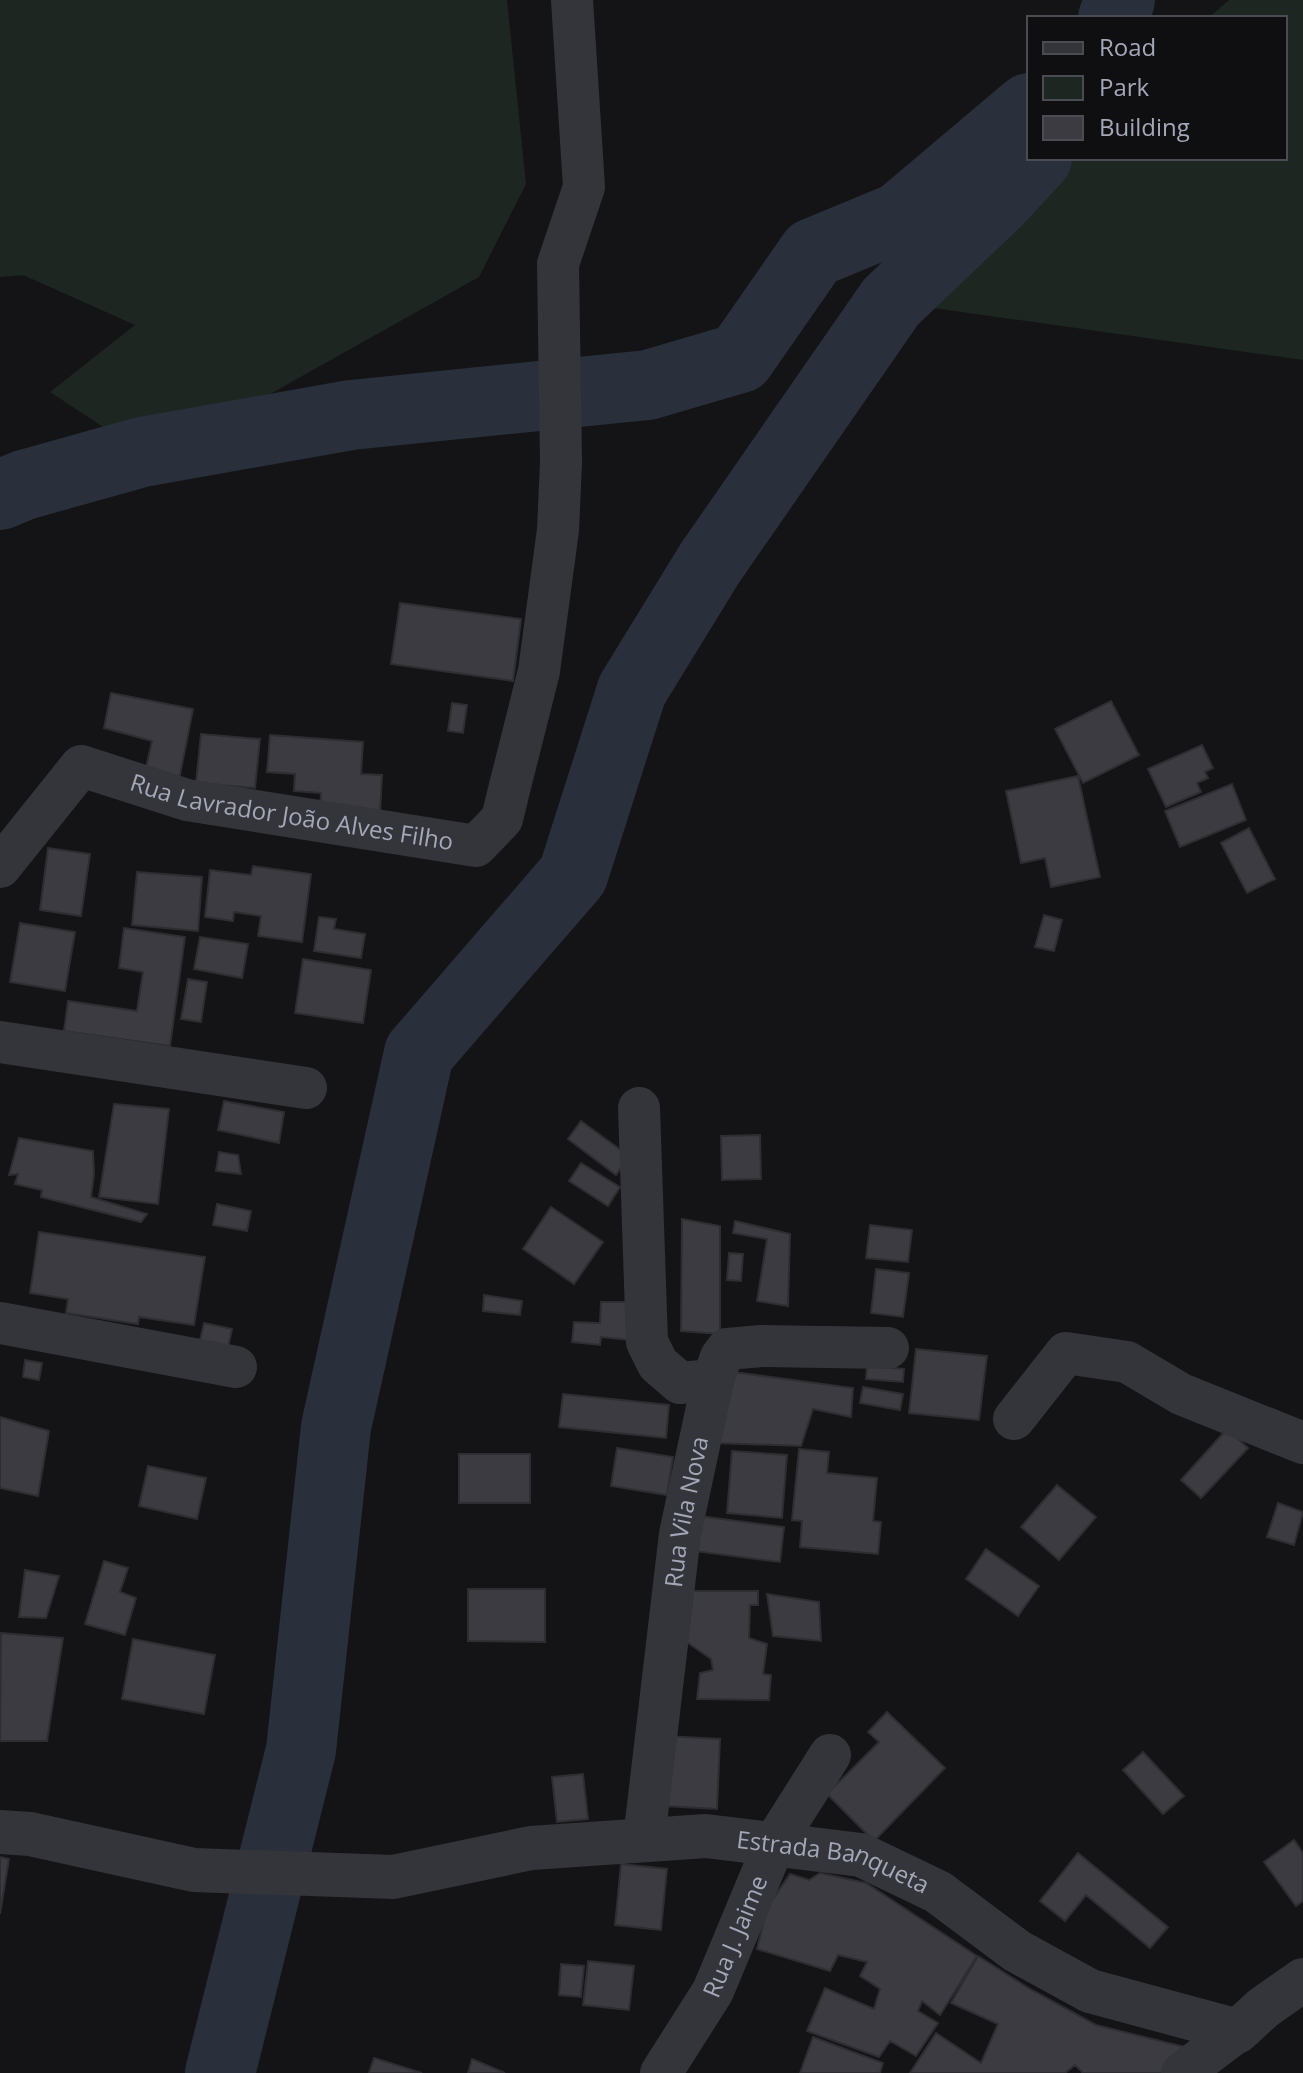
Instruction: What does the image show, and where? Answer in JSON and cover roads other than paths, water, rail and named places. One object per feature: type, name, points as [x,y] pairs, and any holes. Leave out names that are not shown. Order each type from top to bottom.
[{"type":"street","name":"Rua Lavrador João Alves Filho","points":[[0,867],[81,766],[187,800],[476,846],[502,819],[539,671],[558,530],[561,340],[558,264],[584,187],[572,0]]},
{"type":"street","points":[[0,1042],[306,1088]]},
{"type":"street","points":[[639,1108],[647,1342],[658,1364],[680,1383],[713,1380]]},
{"type":"street","points":[[0,1323],[236,1367]]},
{"type":"street","name":"Rua Vila Nova","points":[[644,1839],[680,1534],[713,1380],[721,1357],[727,1349],[762,1346],[888,1348]]},
{"type":"street","points":[[1014,1419],[1066,1353],[1127,1362],[1181,1394],[1303,1443]]},
{"type":"street","name":"Rua J. Jaime","points":[[661,2073],[713,1991],[775,1842],[830,1755]]},
{"type":"street","name":"Estrada Banqueta","points":[[0,1832],[30,1834],[194,1870],[393,1877],[531,1848],[706,1836],[775,1842],[861,1855],[938,1892],[1017,1951],[1090,1991],[1238,2031]]},
{"type":"street","points":[[1182,2073],[1303,1980]]},
{"type":"waterway","points":[[1114,16],[1120,0]]},
{"type":"waterway","points":[[0,495],[24,485],[142,452],[351,415],[648,385],[740,358],[813,253],[900,217],[1027,110]]},
{"type":"waterway","points":[[220,2073],[301,1750],[336,1427],[419,1053],[573,875],[632,690],[710,563],[891,302],[998,200],[1035,160]]}]
